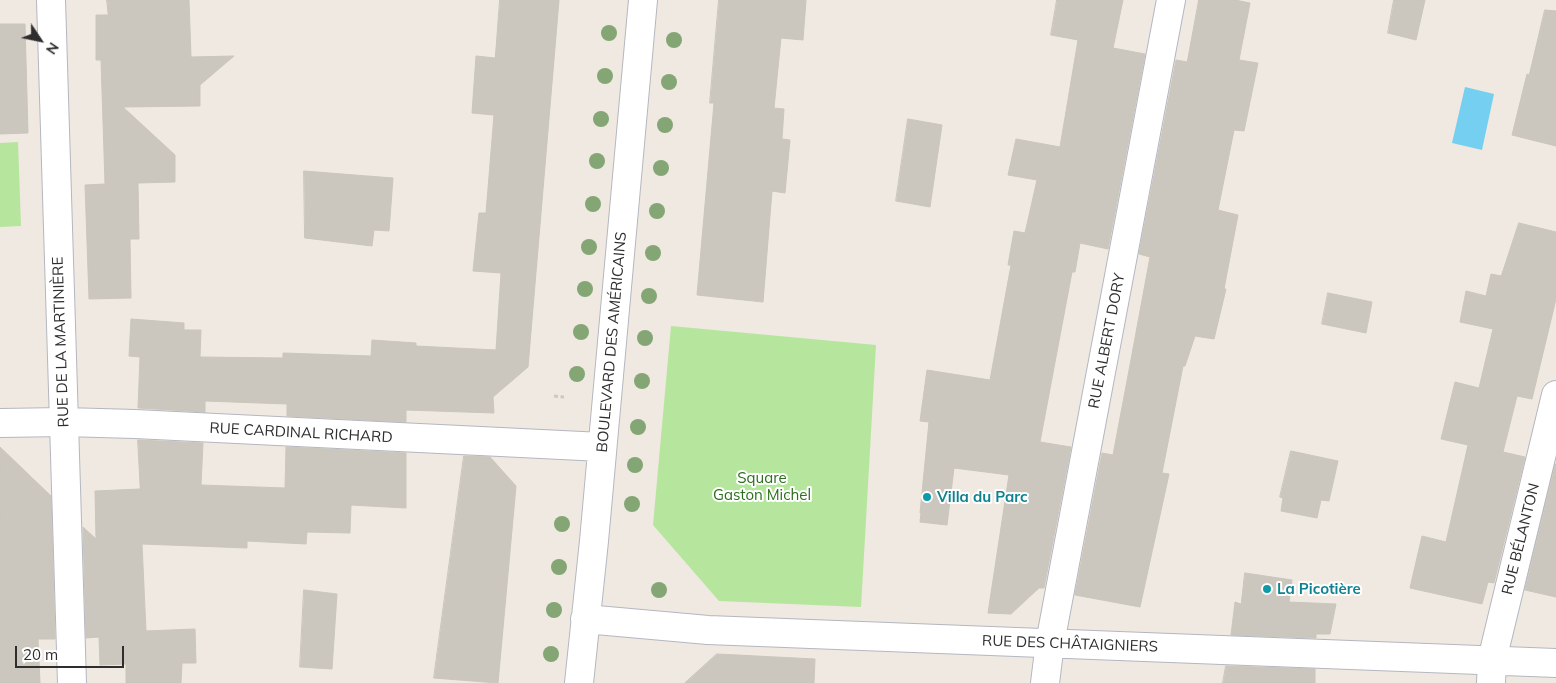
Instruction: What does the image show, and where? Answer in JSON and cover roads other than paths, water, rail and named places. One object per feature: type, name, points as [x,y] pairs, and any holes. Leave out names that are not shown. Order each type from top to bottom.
[{"type":"street","name":"RUE DE LA MARTINIÈRE","points":[[51,0],[72,683]]},
{"type":"street","name":"BOULEVARD DES AMÉRICAINS","points":[[579,683],[594,541],[643,0]]},
{"type":"street","name":"RUE ALBERT DORY","points":[[1045,683],[1050,644],[1171,0]]},
{"type":"street","name":"RUE BÉLANTON","points":[[1491,671],[1556,395]]},
{"type":"street","name":"RUE CARDINAL RICHARD","points":[[0,423],[64,422],[602,447]]},
{"type":"street","name":"RUE DES CHÂTAIGNIERS","points":[[585,619],[708,630],[1050,644],[1491,671],[1556,663]]},
{"type":"water","points":[[1465,87],[1494,94],[1482,150],[1452,143]]},
{"type":"place","name":"Villa du Parc","points":[[927,497]]},
{"type":"place","name":"La Picotière","points":[[1267,589]]},
{"type":"park label","name":"Square Gaston Michel","points":[[762,486]]}]
